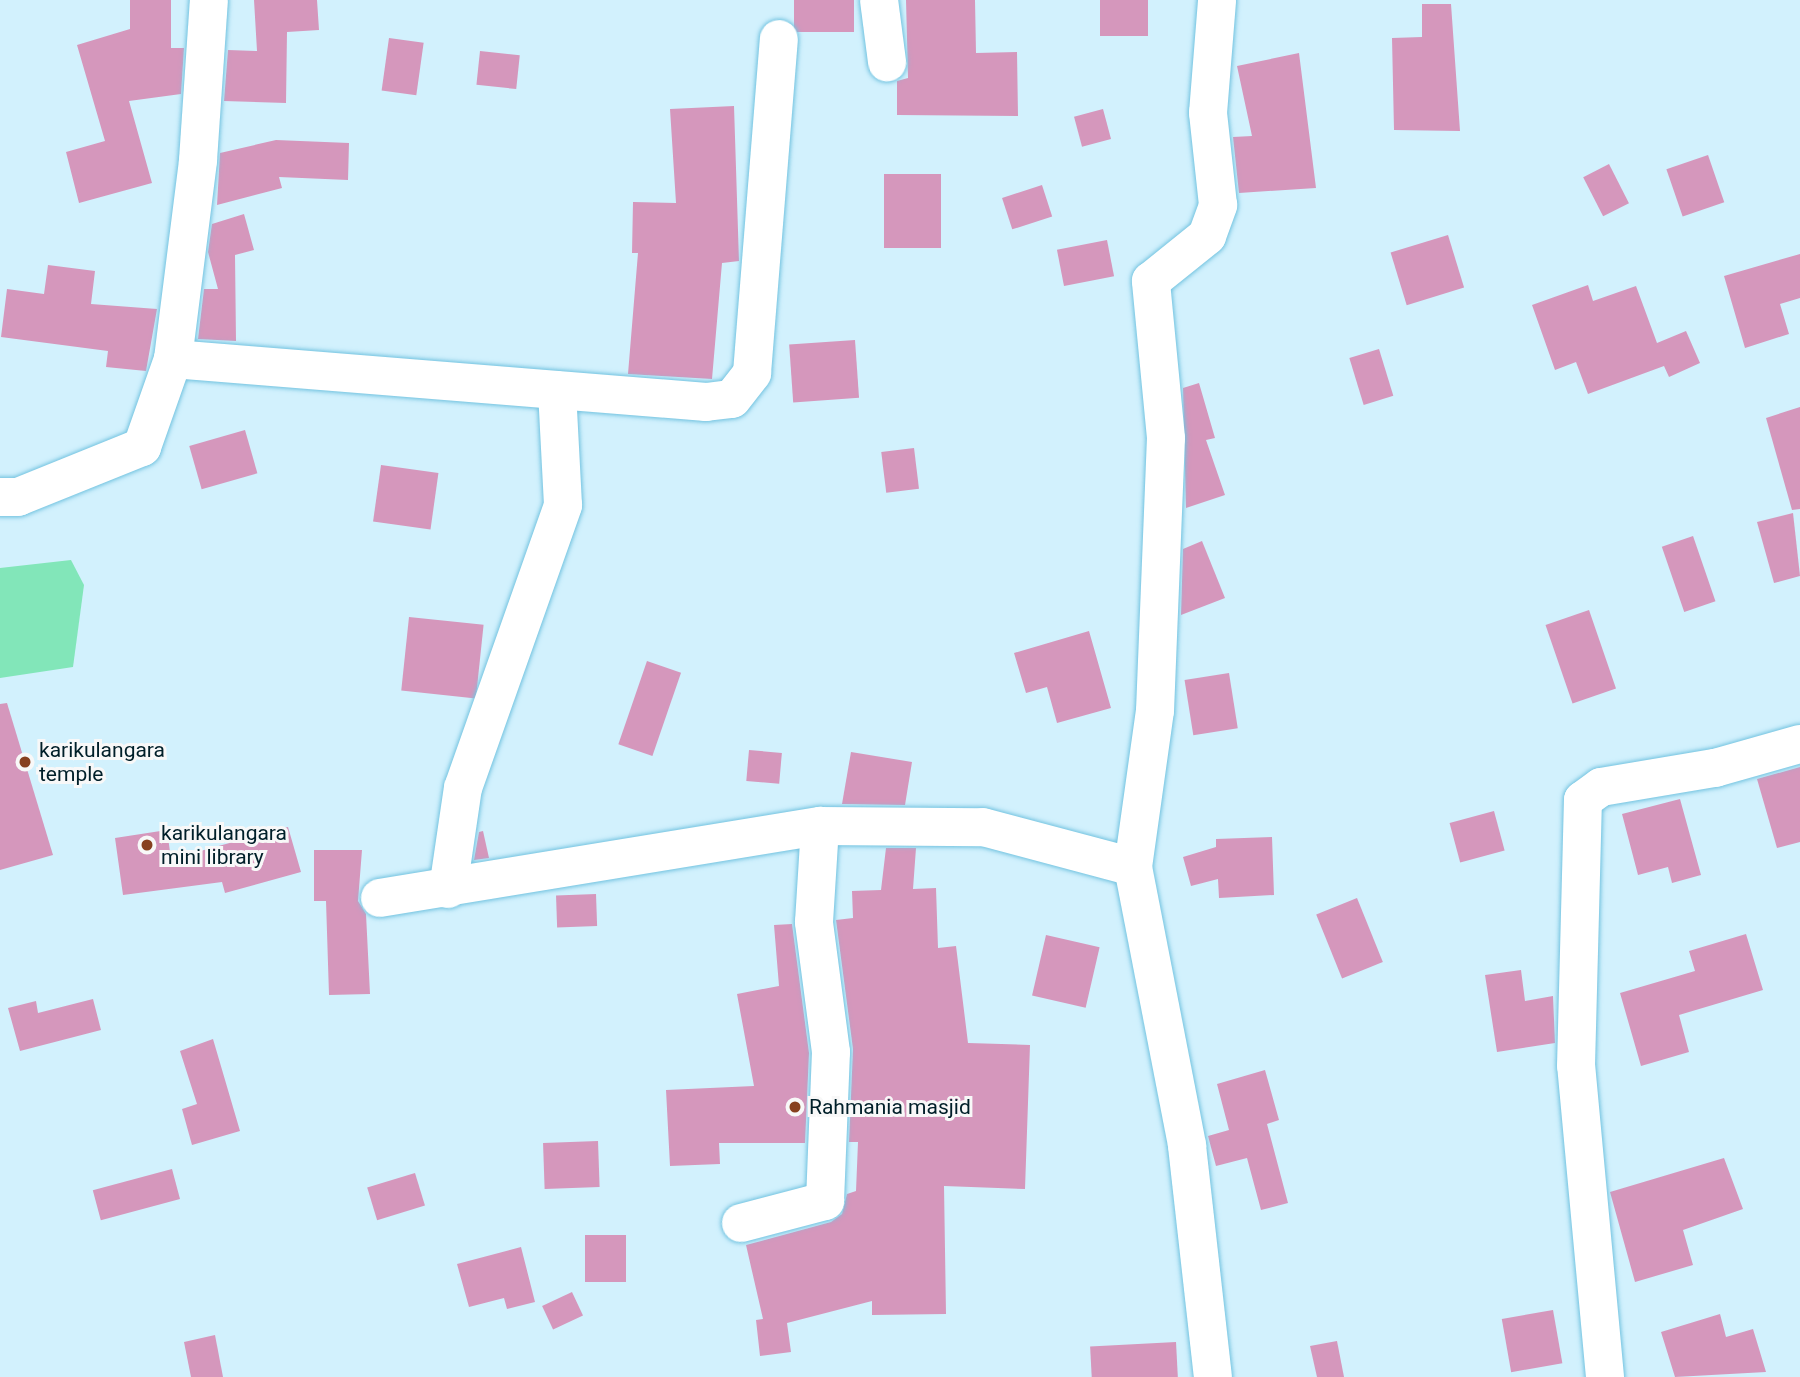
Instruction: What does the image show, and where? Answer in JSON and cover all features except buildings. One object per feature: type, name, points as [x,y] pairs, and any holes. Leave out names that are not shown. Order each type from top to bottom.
[{"type":"street","points":[[0,497],[18,497],[142,447],[173,359],[198,160],[209,0]]},
{"type":"street","points":[[880,0],[887,62]]},
{"type":"street","points":[[1213,1377],[1187,1146],[1133,867],[1155,711],[1166,438],[1151,281],[1207,236],[1218,205],[1208,113],[1217,0]]},
{"type":"street","points":[[173,359],[706,402],[732,398],[752,373],[779,39]]},
{"type":"street","points":[[448,889],[463,788],[563,505],[557,390]]},
{"type":"street","points":[[1605,1377],[1577,1066],[1583,800],[1601,787],[1715,768],[1800,744]]},
{"type":"street","points":[[380,898],[820,826],[983,827],[1133,867]]},
{"type":"street","points":[[741,1223],[825,1201],[831,1052],[814,922],[820,826]]},
{"type":"shaded area","points":[[71,560],[84,585],[73,667],[0,678],[0,568]]},
{"type":"place","name":"karikulangara temple","points":[[25,762]]},
{"type":"place","name":"karikulangara mini library","points":[[147,845]]},
{"type":"place","name":"Rahmania masjid","points":[[795,1107]]}]
